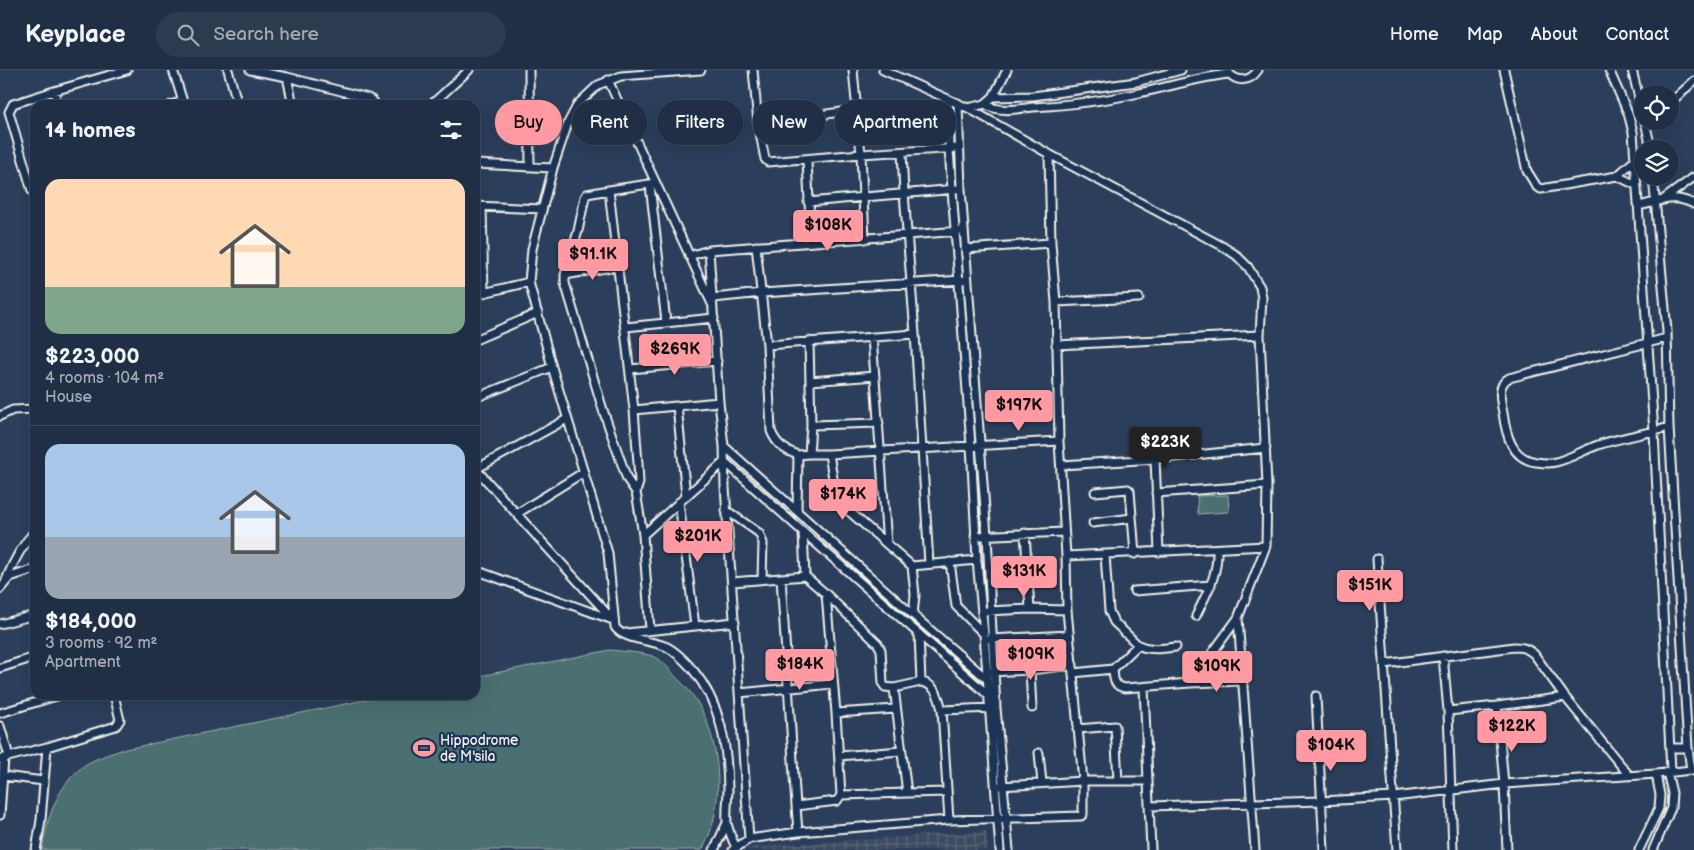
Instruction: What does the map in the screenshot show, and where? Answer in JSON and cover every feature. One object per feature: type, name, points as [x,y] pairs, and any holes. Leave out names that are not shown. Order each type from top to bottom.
[{"type":"street","points":[[30,185],[9,112],[13,104],[127,70]]},
{"type":"street","points":[[174,70],[182,100]]},
{"type":"street","points":[[228,70],[237,100]]},
{"type":"street","points":[[250,70],[286,77],[371,100]]},
{"type":"street","points":[[436,100],[469,70]]},
{"type":"street","points":[[529,70],[530,166]]},
{"type":"street","points":[[701,70],[621,76],[598,85],[578,104],[568,123],[553,168],[532,249],[529,282],[567,419],[608,553],[615,627],[621,633],[671,650],[691,668],[704,684],[719,717],[724,736],[728,788],[727,823],[735,849],[749,839],[798,832],[949,820],[1081,816],[1085,810],[1067,610],[1062,465],[1059,441],[1056,302],[1051,243],[1049,154]]},
{"type":"street","points":[[753,70],[756,100]]},
{"type":"street","points":[[853,70],[856,100]]},
{"type":"street","points":[[882,70],[944,100]]},
{"type":"street","points":[[968,108],[985,104],[993,97],[1007,70]]},
{"type":"street","points":[[993,97],[1033,96],[1136,82],[1181,70]]},
{"type":"street","points":[[985,104],[992,109],[1066,105],[1138,94],[1228,72],[1236,79],[1245,80],[1253,76],[1258,70]]},
{"type":"street","points":[[1504,70],[1527,170],[1537,188],[1541,189],[1617,176],[1634,161]]},
{"type":"street","points":[[1609,70],[1628,113],[1633,132],[1634,146]]},
{"type":"street","points":[[1632,70],[1636,85]]},
{"type":"street","points":[[286,77],[292,100]]},
{"type":"street","points":[[608,80],[653,184],[713,307]]},
{"type":"street","points":[[1679,95],[1694,81]]},
{"type":"street","points":[[54,91],[57,100]]},
{"type":"street","points":[[987,638],[991,611],[987,536],[965,249],[958,103],[1236,255],[1248,267],[1260,287],[1262,298],[1260,335],[1267,485],[1266,546],[1238,618],[1190,683]]},
{"type":"street","points":[[763,145],[766,161],[807,160],[861,154],[960,148]]},
{"type":"street","points":[[860,145],[865,239]]},
{"type":"street","points":[[949,145],[965,355],[977,560],[982,612],[987,638],[992,708],[1010,850]]},
{"type":"street","points":[[902,152],[929,564]]},
{"type":"street","points":[[807,160],[811,242]]},
{"type":"street","points":[[480,164],[553,168]]},
{"type":"street","points":[[1617,176],[1634,184]]},
{"type":"street","points":[[1660,201],[1694,177]]},
{"type":"street","points":[[650,630],[643,535],[636,492],[627,479],[603,410],[566,290],[565,275],[578,231],[584,197],[588,194],[609,190],[653,184]]},
{"type":"street","points":[[653,184],[666,322]]},
{"type":"street","points":[[1636,185],[1654,432],[1671,748],[1669,772],[1672,794],[1671,808],[1653,850]]},
{"type":"street","points":[[1150,806],[1321,801],[1394,796],[1504,784],[1692,770],[1688,748],[1670,427],[1660,201],[1656,185]]},
{"type":"street","points":[[808,202],[961,189]]},
{"type":"street","points":[[609,190],[634,410],[639,470],[639,483],[636,492]]},
{"type":"street","points":[[1638,206],[1682,198],[1694,204]]},
{"type":"street","points":[[480,206],[542,210]]},
{"type":"street","points":[[689,256],[709,250],[964,231]]},
{"type":"street","points":[[965,249],[1051,243]]},
{"type":"street","points":[[756,246],[767,345],[771,430],[775,440],[786,451],[798,456],[1059,441]]},
{"type":"street","points":[[709,250],[719,402],[724,446],[726,510],[749,839]]},
{"type":"street","points":[[480,252],[484,293]]},
{"type":"street","points":[[565,275],[617,266]]},
{"type":"street","points":[[713,298],[762,292],[968,280]]},
{"type":"street","points":[[480,294],[529,282]]},
{"type":"street","points":[[1056,302],[1139,298]]},
{"type":"street","points":[[480,338],[538,314]]},
{"type":"street","points":[[626,328],[714,318]]},
{"type":"street","points":[[767,345],[915,334]]},
{"type":"street","points":[[1056,344],[1260,335]]},
{"type":"street","points":[[872,337],[887,544]]},
{"type":"street","points":[[1667,338],[1509,378],[1502,384],[1500,392],[1504,422],[1512,447],[1517,454],[1530,461],[1548,464],[1599,444],[1670,427]]},
{"type":"street","points":[[809,342],[811,425],[809,454]]},
{"type":"street","points":[[965,355],[973,355]]},
{"type":"street","points":[[630,369],[717,361]]},
{"type":"street","points":[[480,396],[552,367]]},
{"type":"street","points":[[810,381],[875,376]]},
{"type":"street","points":[[634,410],[719,402]]},
{"type":"street","points":[[677,406],[686,496]]},
{"type":"street","points":[[0,416],[13,410],[30,409]]},
{"type":"street","points":[[480,470],[567,419]]},
{"type":"street","points":[[811,425],[879,423]]},
{"type":"street","points":[[724,446],[916,618],[989,675],[1073,665]]},
{"type":"street","points":[[1062,465],[1155,459],[1266,448]]},
{"type":"street","points":[[829,454],[836,497],[912,566],[916,618],[912,627]]},
{"type":"street","points":[[795,525],[800,513],[798,456]]},
{"type":"street","points":[[1155,459],[1159,552]]},
{"type":"street","points":[[643,535],[724,461]]},
{"type":"street","points":[[724,461],[987,694]]},
{"type":"street","points":[[518,513],[584,472]]},
{"type":"street","points":[[480,475],[518,513],[613,620]]},
{"type":"street","points":[[1156,493],[1267,485]]},
{"type":"street","points":[[1095,492],[1128,489],[1135,554]]},
{"type":"street","points":[[680,502],[695,626]]},
{"type":"street","points":[[726,510],[759,533],[762,538],[762,579]]},
{"type":"street","points":[[1093,523],[1132,518]]},
{"type":"street","points":[[803,532],[805,576]]},
{"type":"street","points":[[976,536],[1064,532]]},
{"type":"street","points":[[1025,534],[1030,608]]},
{"type":"street","points":[[0,589],[30,538]]},
{"type":"street","points":[[1066,556],[1266,546]]},
{"type":"street","points":[[1196,616],[1211,585],[1218,564],[1218,548]]},
{"type":"street","points":[[1105,555],[1109,611],[1114,622],[1138,645],[1149,649],[1176,648]]},
{"type":"street","points":[[1377,558],[1397,850]]},
{"type":"street","points":[[912,566],[977,560]]},
{"type":"street","points":[[950,562],[956,606],[987,638],[1069,635]]},
{"type":"street","points":[[6,580],[13,575],[30,570]]},
{"type":"street","points":[[480,572],[613,620]]},
{"type":"street","points":[[732,582],[805,576],[878,644],[881,650],[884,684],[889,689],[921,682],[930,685],[938,694],[942,710],[949,820]]},
{"type":"street","points":[[781,578],[798,832]]},
{"type":"street","points":[[1134,591],[1211,585]]},
{"type":"street","points":[[796,806],[837,801],[841,795],[826,594]]},
{"type":"street","points":[[982,612],[1030,608],[1067,610]]},
{"type":"street","points":[[0,624],[30,616]]},
{"type":"street","points":[[1238,618],[1255,850]]},
{"type":"street","points":[[621,633],[735,622]]},
{"type":"street","points":[[920,634],[921,682]]},
{"type":"street","points":[[1073,673],[1114,669],[1138,645]]},
{"type":"street","points":[[1384,664],[1522,647],[1534,654],[1628,774]]},
{"type":"street","points":[[1443,656],[1448,711],[1454,850]]},
{"type":"street","points":[[0,668],[30,659]]},
{"type":"street","points":[[1114,669],[1114,682],[1118,687],[1243,681]]},
{"type":"street","points":[[1030,670],[1032,708]]},
{"type":"street","points":[[989,675],[987,694],[992,708],[994,786],[1000,850]]},
{"type":"street","points":[[738,693],[833,684]]},
{"type":"street","points":[[1144,687],[1151,850]]},
{"type":"street","points":[[894,688],[900,751],[907,793]]},
{"type":"street","points":[[1316,696],[1324,850]]},
{"type":"street","points":[[1448,711],[1566,697]]},
{"type":"street","points":[[0,713],[43,700]]},
{"type":"street","points":[[4,758],[116,726],[120,720],[115,700]]},
{"type":"street","points":[[1497,706],[1504,784],[1506,850]]},
{"type":"street","points":[[942,710],[992,708]]},
{"type":"street","points":[[836,713],[896,709]]},
{"type":"street","points":[[0,726],[4,758],[0,820]]},
{"type":"street","points":[[1077,729],[1115,726],[1118,781]]},
{"type":"street","points":[[36,850],[41,820],[47,747]]},
{"type":"street","points":[[1671,748],[1688,748]]},
{"type":"street","points":[[839,756],[900,751]]},
{"type":"street","points":[[1038,752],[1042,783]]},
{"type":"street","points":[[1640,850],[1658,808],[1660,795],[1656,774]]},
{"type":"street","points":[[3,776],[44,780]]},
{"type":"street","points":[[994,786],[1083,781],[1148,781]]},
{"type":"street","points":[[841,795],[947,792]]},
{"type":"street","points":[[714,850],[727,823]]},
{"type":"shaded area","points":[[986,831],[988,850],[744,850],[751,847]]},
{"type":"green space","points":[[1228,495],[1229,512],[1198,514],[1197,496]]},
{"type":"green space","name":"Hippodrome de M'sila","points":[[610,650],[646,654],[658,659],[689,691],[701,709],[715,749],[718,770],[718,792],[710,833],[702,850],[42,850],[50,814],[60,792],[75,773],[94,760],[121,750],[365,700],[480,700],[480,676]]},
{"type":"place","name":"Hippodrome de M'sila","points":[[424,748]]}]
